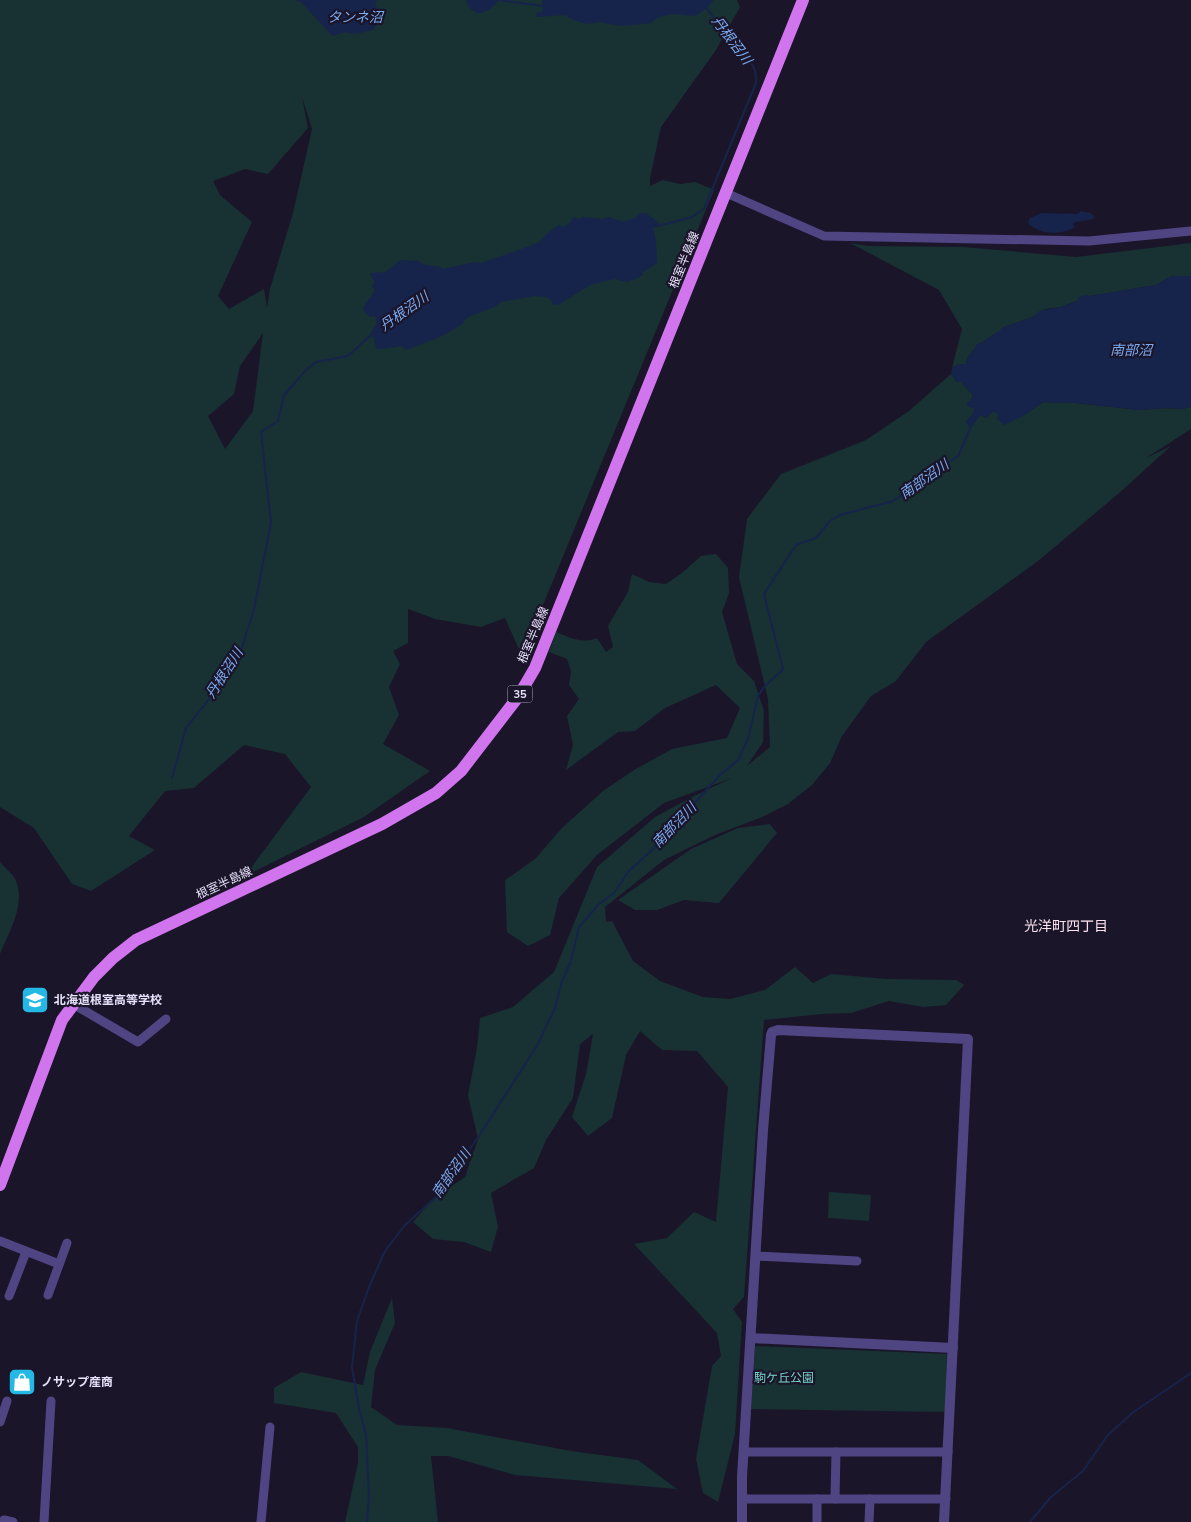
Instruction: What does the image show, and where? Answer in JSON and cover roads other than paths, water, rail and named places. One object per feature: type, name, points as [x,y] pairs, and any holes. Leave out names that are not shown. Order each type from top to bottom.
[{"type":"main road","name":"根室半島線","points":[[0,1185],[62,1020],[94,977],[113,958],[136,940],[382,824],[436,793],[460,771],[518,697],[534,668],[803,0]]},
{"type":"street","points":[[726,192],[824,236],[1090,241],[1191,230]]},
{"type":"street","points":[[73,1004],[138,1042],[166,1019]]},
{"type":"street","points":[[742,1522],[763,1130],[772,1032],[778,1030],[968,1039],[944,1522]]},
{"type":"street","points":[[0,1241],[59,1264]]},
{"type":"street","points":[[48,1295],[68,1243]]},
{"type":"street","points":[[9,1296],[26,1252]]},
{"type":"street","points":[[756,1256],[858,1260]]},
{"type":"street","points":[[751,1338],[953,1348]]},
{"type":"street","points":[[44,1522],[51,1400]]},
{"type":"street","points":[[0,1422],[7,1401]]},
{"type":"street","points":[[261,1522],[270,1427]]},
{"type":"street","points":[[745,1452],[948,1452]]},
{"type":"street","points":[[835,1499],[836,1452]]},
{"type":"street","points":[[742,1499],[946,1499]]},
{"type":"street","points":[[817,1499],[817,1522]]},
{"type":"street","points":[[869,1522],[870,1499]]},
{"type":"street","points":[[4,1522],[4,1520],[13,1522]]},
{"type":"water","name":"タンネ沼","points":[[293,0],[377,0],[375,5],[382,16],[373,30],[355,34],[345,32],[332,36],[301,2]]},
{"type":"water","points":[[466,0],[499,0],[486,11],[477,13],[469,7]]},
{"type":"water","points":[[542,0],[714,0],[707,8],[695,16],[671,14],[658,17],[651,23],[622,26],[599,22],[588,24],[573,20],[565,15],[536,17],[537,13],[543,11]]},
{"type":"water","points":[[1081,211],[1090,213],[1095,217],[1090,220],[1073,223],[1074,228],[1062,232],[1044,232],[1028,223],[1030,218],[1042,213],[1078,214]]},
{"type":"water","points":[[646,213],[659,223],[659,226],[653,228],[656,241],[657,263],[643,272],[643,275],[628,282],[614,279],[590,285],[558,305],[553,304],[547,297],[534,296],[502,302],[468,317],[461,325],[442,336],[406,350],[401,346],[376,348],[374,337],[369,336],[377,323],[375,316],[370,317],[363,310],[375,290],[372,286],[375,283],[370,274],[384,273],[401,260],[418,261],[425,265],[443,269],[476,262],[481,263],[539,242],[559,225],[563,227],[568,225],[574,217],[579,219],[583,217],[603,219],[609,217],[623,222],[635,218],[639,214]]},
{"type":"water","name":"南部沼","points":[[1172,276],[1191,276],[1191,407],[1140,410],[1076,403],[1043,402],[1021,417],[1004,425],[997,419],[998,414],[993,411],[986,418],[981,415],[973,421],[970,428],[966,422],[975,409],[967,406],[967,403],[973,395],[961,382],[957,382],[951,374],[952,368],[960,364],[966,364],[977,344],[1002,328],[1033,317],[1039,311],[1061,307],[1077,301],[1079,297],[1156,285]]},
{"type":"waterway","name":"丹根沼川","points":[[498,0],[543,6]]},
{"type":"waterway","name":"丹根沼川","points":[[658,226],[692,217],[704,209],[756,83],[756,75],[750,61],[721,29],[706,7]]},
{"type":"waterway","name":"丹根沼川","points":[[172,778],[186,728],[222,683],[240,654],[254,609],[271,523],[261,432],[278,421],[284,395],[305,371],[316,362],[348,356],[371,335]]},
{"type":"waterway","name":"南部沼川","points":[[367,1522],[369,1496],[366,1434],[359,1409],[352,1367],[357,1321],[385,1251],[405,1225],[435,1198],[479,1136],[538,1044],[555,1008],[562,981],[571,961],[579,927],[599,904],[614,893],[629,871],[652,850],[720,775],[738,760],[748,739],[758,696],[764,687],[783,669],[764,594],[796,545],[816,538],[830,521],[840,515],[893,501],[959,455],[970,428],[977,418]]},
{"type":"waterway","points":[[1030,1522],[1051,1497],[1083,1471],[1107,1436],[1132,1413],[1191,1373]]},
{"type":"place","name":"北海道根室高等学校","points":[[35,1000]]},
{"type":"place","name":"ノサップ産商","points":[[22,1382]]},
{"type":"district","name":"光洋町四丁目","points":[[1066,926]]},
{"type":"park label","name":"駒ケ丘公園","points":[[784,1378]]}]
